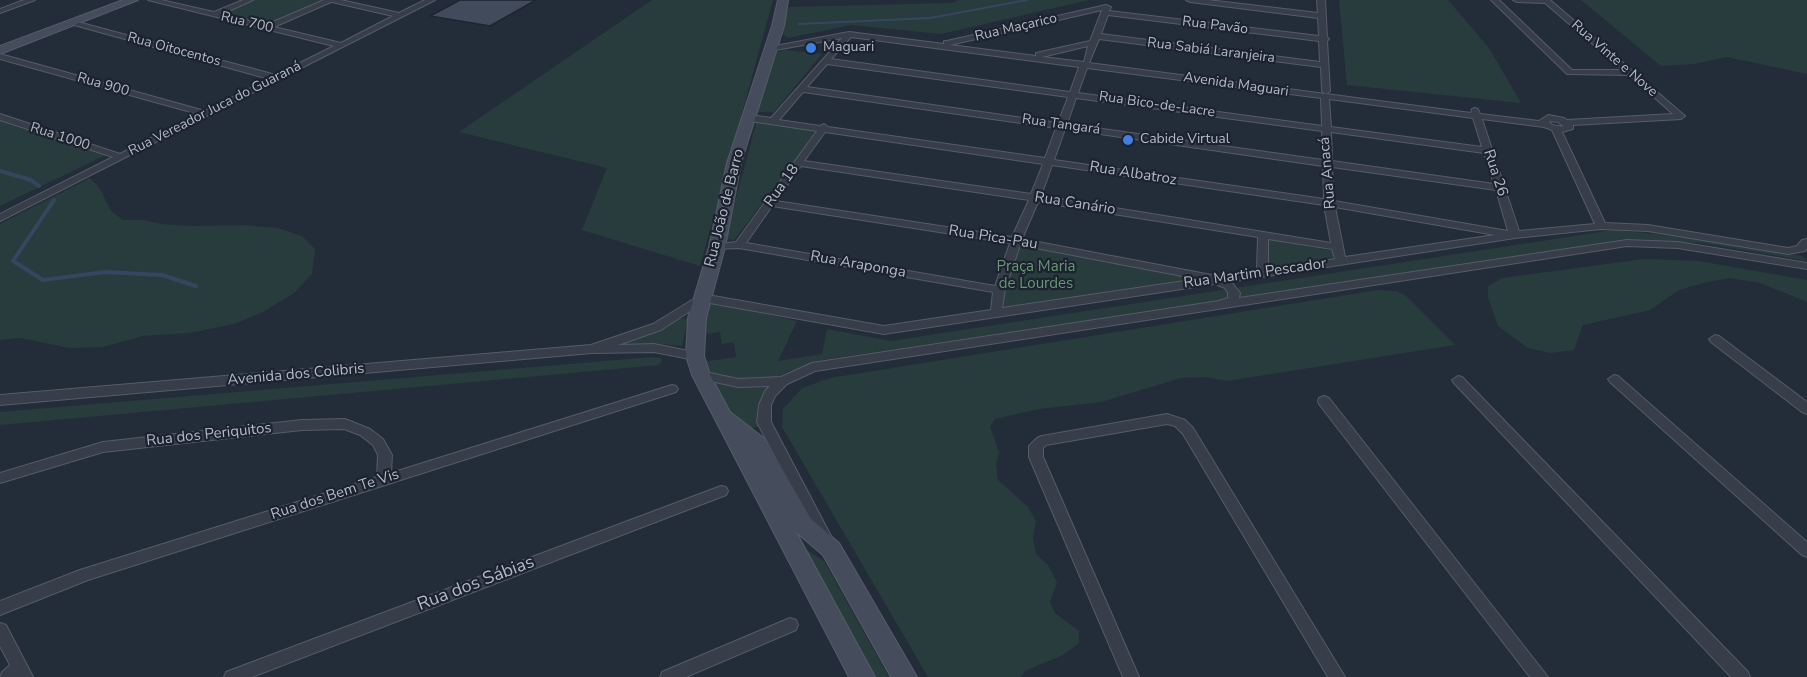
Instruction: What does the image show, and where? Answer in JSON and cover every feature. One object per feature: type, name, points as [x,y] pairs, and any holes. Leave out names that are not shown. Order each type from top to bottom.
[{"type":"street","points":[[0,11],[31,0]]},
{"type":"street","points":[[0,42],[111,0]]},
{"type":"street","points":[[0,50],[133,0]]},
{"type":"street","name":"Rua 700","points":[[152,0],[341,45]]},
{"type":"street","points":[[214,15],[249,0]]},
{"type":"street","points":[[267,27],[331,0],[400,16]]},
{"type":"street","name":"Rua Vereador Juca do Guaraná","points":[[0,218],[431,0]]},
{"type":"street","name":"Rua João de Barro","points":[[783,0],[778,26],[734,163],[717,247],[697,318],[694,350],[701,375],[862,677]]},
{"type":"street","points":[[1190,0],[1322,15]]},
{"type":"street","name":"Rua Anacá","points":[[1321,0],[1325,39],[1325,129],[1329,203],[1337,247]]},
{"type":"street","points":[[1495,0],[1570,72],[1630,73]]},
{"type":"street","points":[[1517,0],[1548,1]]},
{"type":"street","name":"Rua Vinte e Nove","points":[[1548,1],[1681,116],[1568,123]]},
{"type":"street","points":[[996,313],[999,290],[1016,241],[1035,198],[1107,7]]},
{"type":"street","name":"Rua Pavão","points":[[1107,7],[1325,39]]},
{"type":"street","name":"Rua Maçarico","points":[[953,44],[1107,7]]},
{"type":"street","name":"Rua Oitocentos","points":[[71,23],[277,78]]},
{"type":"street","points":[[774,120],[849,34]]},
{"type":"street","name":"Avenida Maguari","points":[[770,49],[849,34],[926,44],[953,44],[1086,63]]},
{"type":"street","name":"Rua Sabiá Laranjeira","points":[[1039,55],[1095,39],[1325,65]]},
{"type":"street","name":"Avenida Maguari","points":[[953,44],[1546,122]]},
{"type":"street","name":"Rua 900","points":[[0,56],[206,114]]},
{"type":"street","name":"Rua Bico-de-Lacre","points":[[825,61],[1488,151]]},
{"type":"street","name":"Rua Tangará","points":[[801,89],[1500,188]]},
{"type":"street","name":"Rua 26","points":[[1476,114],[1515,235]]},
{"type":"street","name":"Rua 1000","points":[[0,117],[121,157]]},
{"type":"street","name":"Rua Albatroz","points":[[750,118],[824,127],[1329,203],[1515,235]]},
{"type":"street","points":[[1546,122],[1556,118],[1568,123],[1570,127],[1556,129]]},
{"type":"street","points":[[1546,122],[1556,129],[1600,226]]},
{"type":"street","name":"Rua 18","points":[[739,245],[824,127]]},
{"type":"street","name":"Rua Canário","points":[[798,163],[1035,198],[1337,247]]},
{"type":"street","name":"Rua Pica-Pau","points":[[771,202],[1016,241],[1214,279]]},
{"type":"street","name":"Rua Martim Pescador","points":[[702,298],[884,330],[1515,235],[1600,226],[1648,228],[1788,251],[1801,249],[1807,242],[1807,235]]},
{"type":"street","points":[[1262,273],[1263,236]]},
{"type":"street","name":"Rua Martim Pescador","points":[[783,381],[801,371],[822,364],[1627,243],[1678,245],[1807,266]]},
{"type":"street","name":"Rua Araponga","points":[[717,247],[739,245],[999,290]]},
{"type":"street","points":[[1337,247],[1341,262]]},
{"type":"street","points":[[1214,279],[1229,286],[1234,293],[1233,300],[1223,303]]},
{"type":"street","name":"Avenida dos Colibris","points":[[591,349],[638,336],[673,319],[702,298]]},
{"type":"street","name":"Avenida dos Colibris","points":[[673,319],[688,315],[697,318]]},
{"type":"street","points":[[1715,339],[1807,409]]},
{"type":"street","name":"Avenida dos Colibris","points":[[0,400],[591,349],[635,347],[694,350]]},
{"type":"street","points":[[701,375],[738,383],[783,381]]},
{"type":"street","points":[[1614,379],[1807,551]]},
{"type":"street","points":[[1458,380],[1742,677]]},
{"type":"street","name":"Rua João de Barro","points":[[783,381],[770,394],[765,405],[764,422],[831,549],[904,677]]},
{"type":"street","name":"Rua dos Bem Te Vis","points":[[0,608],[85,575],[672,389]]},
{"type":"street","points":[[1324,401],[1540,677]]},
{"type":"street","name":"Rua João de Barro","points":[[722,414],[758,444],[803,525],[814,537],[831,549]]},
{"type":"street","points":[[1131,677],[1036,457],[1036,446],[1042,441],[1167,419],[1180,423],[1188,431],[1337,677]]},
{"type":"street","name":"Rua dos Periquitos","points":[[0,478],[103,447],[302,425],[345,424],[365,432],[378,442],[385,455],[384,480]]},
{"type":"street","name":"Rua dos Sábias","points":[[232,677],[721,491]]},
{"type":"street","points":[[668,677],[790,624]]},
{"type":"street","points":[[0,630],[18,673]]},
{"type":"green space","points":[[252,0],[323,0],[268,24],[220,13]]},
{"type":"green space","points":[[652,0],[773,0],[700,266],[582,230],[607,168],[459,132]]},
{"type":"green space","points":[[960,0],[1089,0],[941,34],[851,25],[788,38],[781,33],[788,7],[952,3]]},
{"type":"green space","points":[[1339,0],[1448,0],[1489,48],[1521,103],[1347,85]]},
{"type":"green space","points":[[1581,0],[1807,0],[1807,74],[1727,57],[1694,64],[1661,66]]},
{"type":"green space","points":[[786,50],[822,54],[774,112],[757,112],[773,53]]},
{"type":"green space","points":[[0,119],[108,154],[0,206]]},
{"type":"green space","points":[[757,120],[815,128],[817,132],[734,240],[725,239]]},
{"type":"green space","points":[[90,178],[99,187],[111,211],[123,220],[191,226],[244,225],[277,228],[302,236],[315,249],[312,274],[294,293],[263,312],[234,324],[189,333],[143,336],[103,347],[70,348],[20,338],[0,340],[0,224]]},
{"type":"green space","points":[[1613,230],[1689,237],[1802,256],[1807,261],[1703,243],[1634,239],[822,360],[785,373],[772,382],[757,409],[758,427],[748,428],[728,412],[702,362],[736,357],[734,342],[722,344],[720,332],[700,335],[708,301],[797,321],[778,361],[822,354],[827,329],[891,341]]},
{"type":"green space","points":[[1268,239],[1333,251],[1334,257],[1269,269]]},
{"type":"green space","name":"Praça Maria de Lourdes","points":[[1016,242],[1211,279],[997,312]]},
{"type":"green space","points":[[1644,259],[1699,261],[1807,280],[1807,302],[1760,283],[1729,278],[1703,283],[1679,290],[1650,310],[1583,325],[1574,350],[1550,353],[1528,348],[1498,326],[1488,298],[1488,286],[1502,278]]},
{"type":"green space","points":[[1378,290],[1396,291],[1406,296],[1455,345],[1227,381],[1205,377],[1181,378],[1101,402],[1039,409],[995,419],[990,426],[999,453],[996,464],[998,480],[1028,507],[1036,521],[1033,537],[1036,554],[1048,565],[1057,582],[1050,602],[1055,613],[1079,631],[1079,643],[1063,655],[1025,671],[1021,677],[928,677],[782,427],[783,409],[802,388],[830,378]]},
{"type":"green space","points":[[678,319],[688,319],[682,346],[650,343],[614,346],[639,338]]},
{"type":"green space","points":[[661,358],[662,361],[659,365],[0,425],[0,412]]},
{"type":"green space","points":[[796,537],[805,549],[824,561],[889,677],[868,677]]},
{"type":"building","points":[[460,0],[536,0],[490,26],[430,16]]},
{"type":"waterway","points":[[799,24],[930,18],[1027,0]]},
{"type":"waterway","points":[[0,171],[31,180],[39,186]]},
{"type":"waterway","points":[[54,200],[13,261],[43,280],[105,272],[162,275],[196,286]]},
{"type":"place","name":"Maguari","points":[[811,48]]},
{"type":"place","name":"Cabide Virtual","points":[[1128,140]]}]
